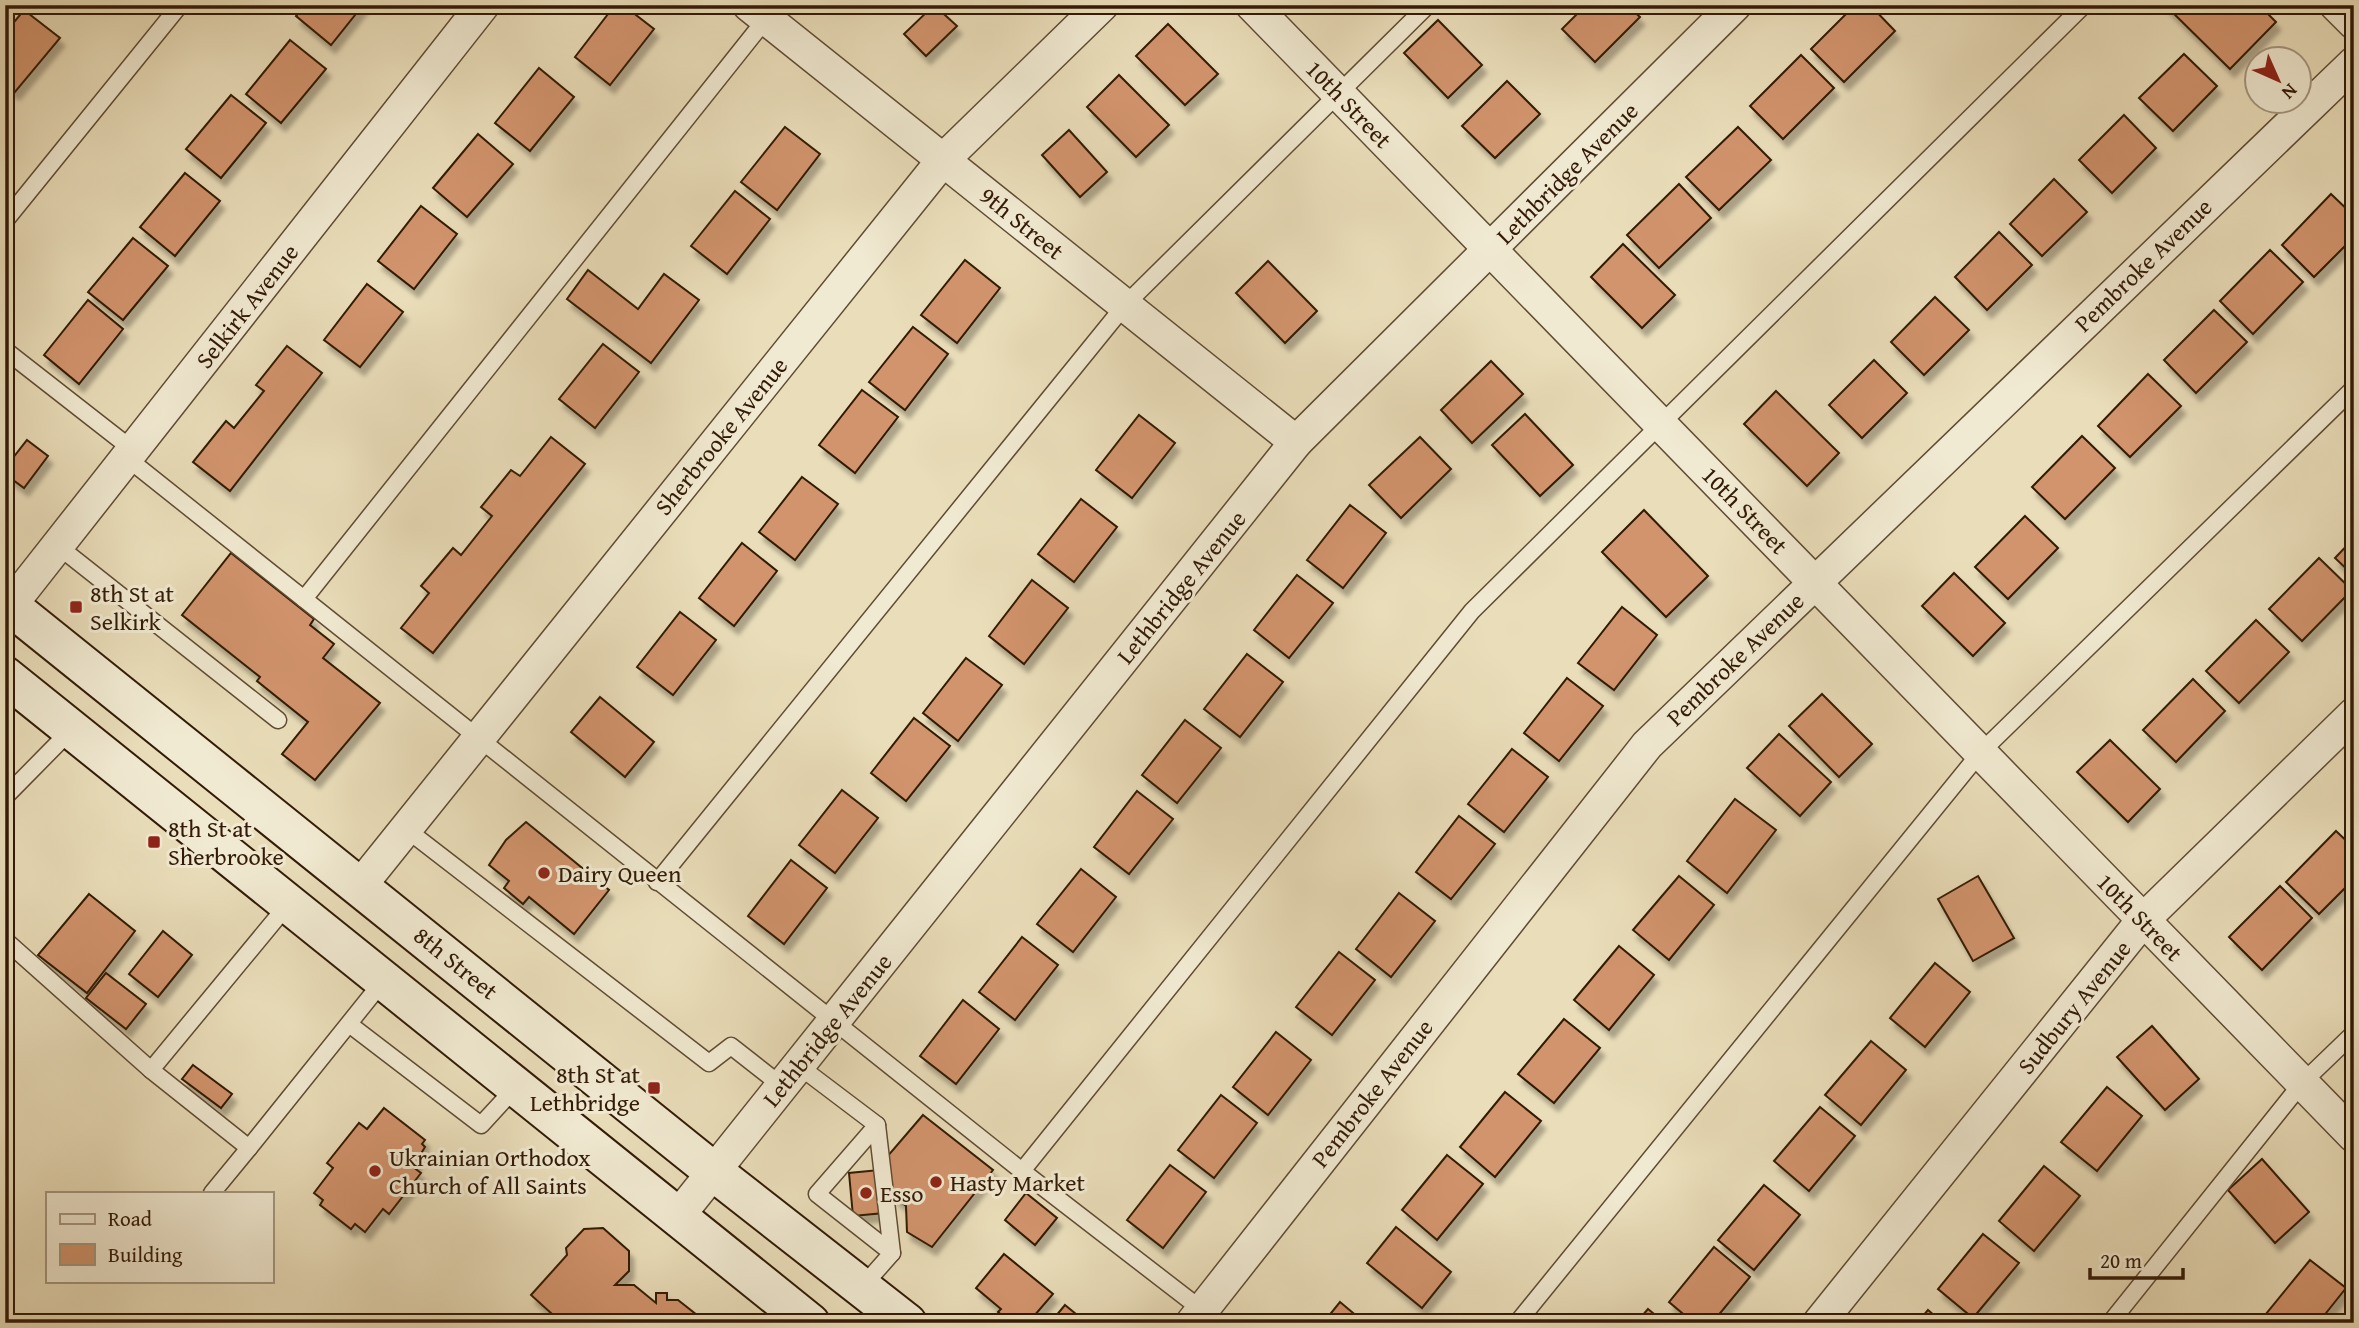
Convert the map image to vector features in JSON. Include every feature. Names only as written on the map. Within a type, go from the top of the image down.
[{"type":"main road","name":"8th Street","points":[[8,604],[714,1172],[907,1323]]},
{"type":"main road","points":[[5,676],[679,1215],[810,1323]]},
{"type":"street","name":"Selkirk Avenue","points":[[8,604],[58,546],[483,5]]},
{"type":"street","name":"Sherbrooke Avenue","points":[[360,886],[943,160],[1102,5]]},
{"type":"street","name":"10th Street","points":[[1252,5],[2354,1136]]},
{"type":"street","name":"Lethbridge Avenue","points":[[679,1215],[1296,442],[1735,5]]},
{"type":"street","points":[[2336,5],[2354,23]]},
{"type":"street","name":"9th Street","points":[[764,9],[943,160],[1296,442]]},
{"type":"street","name":"Pembroke Avenue","points":[[1204,1318],[1647,745],[2354,63]]},
{"type":"street","name":"Sudbury Avenue","points":[[1819,1323],[2143,920],[2354,714]]},
{"type":"lane","points":[[5,221],[180,5]]},
{"type":"lane","points":[[657,882],[1125,305],[1428,5]]},
{"type":"lane","points":[[1022,1171],[1472,611],[2084,5]]},
{"type":"lane","points":[[304,599],[764,9]]},
{"type":"lane","points":[[5,350],[477,740],[835,1021],[1204,1318]]},
{"type":"lane","points":[[1517,1323],[1980,753],[2354,388]]},
{"type":"lane","points":[[58,546],[278,720]]},
{"type":"lane","points":[[5,797],[72,729]]},
{"type":"lane","points":[[406,829],[709,1063],[731,1046],[791,1076],[877,1125]]},
{"type":"lane","points":[[151,1070],[289,903]]},
{"type":"lane","points":[[5,940],[151,1070],[249,1148]]},
{"type":"lane","points":[[213,1192],[384,979]]},
{"type":"lane","points":[[349,1024],[481,1125],[517,1086]]},
{"type":"lane","points":[[2110,1323],[2302,1083],[2354,1033]]},
{"type":"lane","points":[[862,1287],[892,1253],[877,1125]]},
{"type":"lane","points":[[877,1125],[817,1194],[892,1253]]},
{"type":"building","points":[[305,5],[363,5],[331,45],[296,16]]},
{"type":"building","points":[[615,5],[623,5],[654,29],[610,85],[575,57]]},
{"type":"building","points":[[934,5],[957,26],[926,56],[904,34]]},
{"type":"building","points":[[1586,5],[1627,5],[1640,17],[1595,62],[1562,29]]},
{"type":"building","points":[[1855,5],[1870,5],[1895,31],[1844,82],[1811,49]]},
{"type":"building","points":[[2165,5],[2259,5],[2276,22],[2253,46],[2244,46],[2244,55],[2230,69]]},
{"type":"building","points":[[24,10],[60,38],[15,92],[5,85],[5,33]]},
{"type":"building","points":[[1438,20],[1482,65],[1448,98],[1404,53]]},
{"type":"building","points":[[1168,24],[1218,74],[1185,105],[1136,56]]},
{"type":"building","points":[[290,40],[326,69],[281,123],[246,94]]},
{"type":"building","points":[[2184,54],[2217,86],[2173,131],[2139,98]]},
{"type":"building","points":[[1801,55],[1834,88],[1783,139],[1750,106]]},
{"type":"building","points":[[539,68],[574,97],[530,151],[495,123]]},
{"type":"building","points":[[1119,75],[1169,125],[1136,157],[1087,107]]},
{"type":"building","points":[[1507,81],[1540,114],[1495,158],[1462,126]]},
{"type":"building","points":[[231,95],[266,123],[221,178],[186,149]]},
{"type":"building","points":[[2124,115],[2156,148],[2112,193],[2079,160]]},
{"type":"building","points":[[785,127],[820,154],[777,210],[741,182]]},
{"type":"building","points":[[1738,127],[1771,160],[1719,210],[1686,177]]},
{"type":"building","points":[[1069,130],[1107,172],[1080,197],[1042,155]]},
{"type":"building","points":[[478,134],[513,164],[467,217],[433,188]]},
{"type":"building","points":[[185,173],[220,201],[175,256],[140,227]]},
{"type":"building","points":[[2054,179],[2087,212],[2042,256],[2010,224]]},
{"type":"building","points":[[1679,184],[1711,218],[1659,268],[1627,235]]},
{"type":"building","points":[[735,191],[770,219],[727,274],[691,246]]},
{"type":"building","points":[[2331,194],[2354,216],[2354,237],[2314,277],[2282,245]]},
{"type":"building","points":[[421,206],[457,234],[414,289],[378,261]]},
{"type":"building","points":[[1999,232],[2032,265],[1987,310],[1955,277]]},
{"type":"building","points":[[133,238],[168,266],[123,320],[88,292]]},
{"type":"building","points":[[1623,244],[1675,295],[1642,328],[1591,277]]},
{"type":"building","points":[[2270,250],[2303,282],[2253,334],[2220,301]]},
{"type":"building","points":[[965,260],[1000,288],[957,343],[921,315]]},
{"type":"building","points":[[1268,261],[1317,311],[1285,343],[1236,293]]},
{"type":"building","points":[[588,270],[638,309],[664,274],[699,300],[651,363],[567,299]]},
{"type":"building","points":[[367,284],[403,312],[360,367],[324,340]]},
{"type":"building","points":[[1935,297],[1969,330],[1924,375],[1891,342]]},
{"type":"building","points":[[88,300],[123,329],[79,384],[44,355]]},
{"type":"building","points":[[2214,310],[2247,342],[2196,393],[2164,360]]},
{"type":"building","points":[[913,327],[948,354],[905,410],[869,382]]},
{"type":"building","points":[[603,344],[639,372],[595,428],[559,399]]},
{"type":"building","points":[[287,346],[322,373],[230,491],[193,462],[226,421],[234,428],[264,391],[256,385]]},
{"type":"building","points":[[1874,360],[1907,393],[1862,438],[1829,405]]},
{"type":"building","points":[[1491,361],[1523,394],[1472,443],[1441,410]]},
{"type":"building","points":[[2148,374],[2181,406],[2130,457],[2098,426]]},
{"type":"building","points":[[862,390],[898,417],[855,473],[819,445]]},
{"type":"building","points":[[1776,391],[1839,453],[1807,486],[1744,424]]},
{"type":"building","points":[[1525,414],[1573,465],[1540,496],[1492,445]]},
{"type":"building","points":[[1139,415],[1175,443],[1132,498],[1096,470]]},
{"type":"building","points":[[2082,436],[2115,468],[2065,519],[2032,487]]},
{"type":"building","points":[[551,437],[585,464],[433,653],[401,628],[429,593],[421,586],[453,548],[461,555],[492,516],[481,507],[511,470],[520,476]]},
{"type":"building","points":[[1420,437],[1451,469],[1401,518],[1369,485]]},
{"type":"building","points":[[27,440],[48,456],[24,488],[5,474],[5,468]]},
{"type":"building","points":[[802,477],[838,504],[795,560],[759,532]]},
{"type":"building","points":[[1081,499],[1117,527],[1074,582],[1038,554]]},
{"type":"building","points":[[1350,505],[1386,533],[1343,588],[1307,560]]},
{"type":"building","points":[[1644,510],[1708,576],[1666,617],[1602,552]]},
{"type":"building","points":[[2025,516],[2058,548],[2008,599],[1975,567]]},
{"type":"building","points":[[2354,538],[2354,576],[2335,558]]},
{"type":"building","points":[[742,543],[777,571],[734,626],[699,598]]},
{"type":"building","points":[[231,553],[314,619],[310,625],[334,644],[323,658],[380,703],[315,780],[282,754],[308,722],[257,681],[260,677],[182,615]]},
{"type":"building","points":[[2319,558],[2352,590],[2302,641],[2269,609]]},
{"type":"building","points":[[1954,573],[2005,623],[1973,656],[1922,606]]},
{"type":"building","points":[[1297,575],[1333,603],[1289,658],[1254,630]]},
{"type":"building","points":[[1032,580],[1068,608],[1024,664],[989,636]]},
{"type":"building","points":[[1622,607],[1657,635],[1614,690],[1578,663]]},
{"type":"building","points":[[680,612],[716,640],[673,695],[637,667]]},
{"type":"building","points":[[2256,620],[2289,652],[2239,703],[2206,671]]},
{"type":"building","points":[[1247,654],[1283,682],[1240,737],[1204,709]]},
{"type":"building","points":[[966,658],[1002,685],[958,741],[923,713]]},
{"type":"building","points":[[1567,678],[1603,706],[1559,761],[1524,733]]},
{"type":"building","points":[[2193,679],[2225,711],[2176,762],[2143,730]]},
{"type":"building","points":[[1822,694],[1872,744],[1839,777],[1789,726]]},
{"type":"building","points":[[600,697],[654,742],[625,777],[571,732]]},
{"type":"building","points":[[914,718],[950,746],[906,801],[871,773]]},
{"type":"building","points":[[1185,720],[1221,748],[1177,803],[1142,775]]},
{"type":"building","points":[[1779,734],[1831,782],[1800,816],[1747,768]]},
{"type":"building","points":[[2110,740],[2160,789],[2128,822],[2077,772]]},
{"type":"building","points":[[1512,749],[1548,777],[1504,832],[1468,804]]},
{"type":"building","points":[[842,790],[878,818],[835,873],[799,845]]},
{"type":"building","points":[[1137,791],[1173,819],[1129,874],[1094,847]]},
{"type":"building","points":[[1735,799],[1776,830],[1727,893],[1687,861]]},
{"type":"building","points":[[1459,816],[1495,844],[1451,899],[1416,872]]},
{"type":"building","name":"Dairy Queen","points":[[526,822],[609,890],[574,934],[529,897],[523,904],[504,888],[509,881],[489,865],[506,840]]},
{"type":"building","points":[[2336,831],[2354,848],[2354,879],[2319,914],[2286,882]]},
{"type":"building","points":[[791,860],[827,888],[784,944],[748,916]]},
{"type":"building","points":[[1081,869],[1116,897],[1073,952],[1037,924]]},
{"type":"building","points":[[1679,876],[1714,905],[1669,960],[1633,930]]},
{"type":"building","points":[[1978,876],[2014,938],[1973,961],[1938,899]]},
{"type":"building","points":[[2280,886],[2312,918],[2262,970],[2229,937]]},
{"type":"building","points":[[1399,893],[1435,921],[1391,977],[1356,949]]},
{"type":"building","points":[[89,894],[135,931],[87,993],[38,955]]},
{"type":"building","points":[[163,931],[192,955],[158,997],[129,974]]},
{"type":"building","points":[[1022,937],[1058,965],[1015,1020],[979,992]]},
{"type":"building","points":[[1619,946],[1654,975],[1609,1030],[1574,1000]]},
{"type":"building","points":[[1339,952],[1375,980],[1332,1035],[1296,1007]]},
{"type":"building","points":[[1935,963],[1970,992],[1925,1047],[1890,1018]]},
{"type":"building","points":[[106,973],[146,1004],[126,1029],[86,998]]},
{"type":"building","points":[[963,1000],[999,1029],[956,1084],[920,1056]]},
{"type":"building","points":[[1564,1019],[1600,1048],[1554,1103],[1518,1074]]},
{"type":"building","points":[[2152,1026],[2199,1079],[2165,1110],[2117,1057]]},
{"type":"building","points":[[1276,1032],[1311,1060],[1268,1115],[1233,1087]]},
{"type":"building","points":[[1871,1041],[1906,1070],[1861,1125],[1825,1095]]},
{"type":"building","points":[[193,1065],[232,1094],[221,1108],[182,1079]]},
{"type":"building","points":[[2107,1087],[2142,1116],[2097,1171],[2061,1142]]},
{"type":"building","points":[[1505,1092],[1541,1121],[1495,1177],[1460,1147]]},
{"type":"building","points":[[1221,1095],[1257,1123],[1214,1178],[1178,1150]]},
{"type":"building","points":[[1820,1107],[1855,1136],[1809,1191],[1774,1161]]},
{"type":"building","name":"Ukrainian Orthodox Church of All Saints","points":[[384,1108],[425,1140],[422,1144],[425,1147],[413,1167],[421,1173],[389,1214],[383,1209],[365,1232],[355,1224],[351,1229],[320,1205],[323,1200],[314,1193],[333,1168],[327,1163],[359,1123],[367,1129]]},
{"type":"building","name":"Hasty Market","points":[[923,1115],[993,1170],[932,1247],[907,1232],[906,1206],[891,1194],[886,1158]]},
{"type":"building","points":[[1447,1155],[1483,1184],[1437,1240],[1402,1210]]},
{"type":"building","points":[[2262,1159],[2309,1212],[2275,1243],[2228,1190]]},
{"type":"building","points":[[1170,1165],[1206,1192],[1163,1248],[1127,1220]]},
{"type":"building","points":[[2044,1166],[2080,1196],[2034,1251],[1999,1221]]},
{"type":"building","name":"Esso","points":[[879,1170],[884,1213],[853,1216],[849,1173]]},
{"type":"building","points":[[1764,1185],[1800,1215],[1754,1270],[1718,1240]]},
{"type":"building","points":[[1026,1193],[1057,1218],[1035,1245],[1005,1220]]},
{"type":"building","points":[[1396,1227],[1451,1272],[1422,1308],[1367,1263]]},
{"type":"building","points":[[603,1228],[629,1251],[629,1271],[615,1285],[634,1285],[656,1303],[656,1293],[667,1293],[667,1300],[678,1300],[697,1315],[697,1323],[584,1323],[583,1319],[581,1321],[577,1318],[574,1323],[562,1323],[531,1295],[567,1255],[566,1248],[584,1229]]},
{"type":"building","points":[[1983,1234],[2019,1263],[1973,1318],[1938,1289]]},
{"type":"building","points":[[1714,1247],[1750,1277],[1712,1323],[1694,1323],[1669,1302]]},
{"type":"building","points":[[1004,1254],[1053,1294],[1028,1323],[1011,1323],[998,1312],[1001,1309],[976,1288]]},
{"type":"building","points":[[2310,1260],[2346,1288],[2318,1323],[2275,1323],[2265,1315]]},
{"type":"building","points":[[1340,1302],[1365,1323],[1323,1323]]},
{"type":"building","points":[[1065,1305],[1087,1323],[1050,1323]]},
{"type":"building","points":[[1648,1309],[1665,1323],[1636,1323]]},
{"type":"building","points":[[1928,1310],[1943,1323],[1917,1323]]},
{"type":"place","name":"8th St at Selkirk","points":[[76,607]]},
{"type":"place","name":"8th St at Sherbrooke","points":[[154,842]]},
{"type":"place","name":"Dairy Queen","points":[[544,873]]},
{"type":"place","name":"8th St at Lethbridge","points":[[654,1088]]},
{"type":"place","name":"Ukrainian Orthodox Church of All Saints","points":[[375,1171]]},
{"type":"place","name":"Hasty Market","points":[[936,1182]]},
{"type":"place","name":"Esso","points":[[866,1193]]}]
